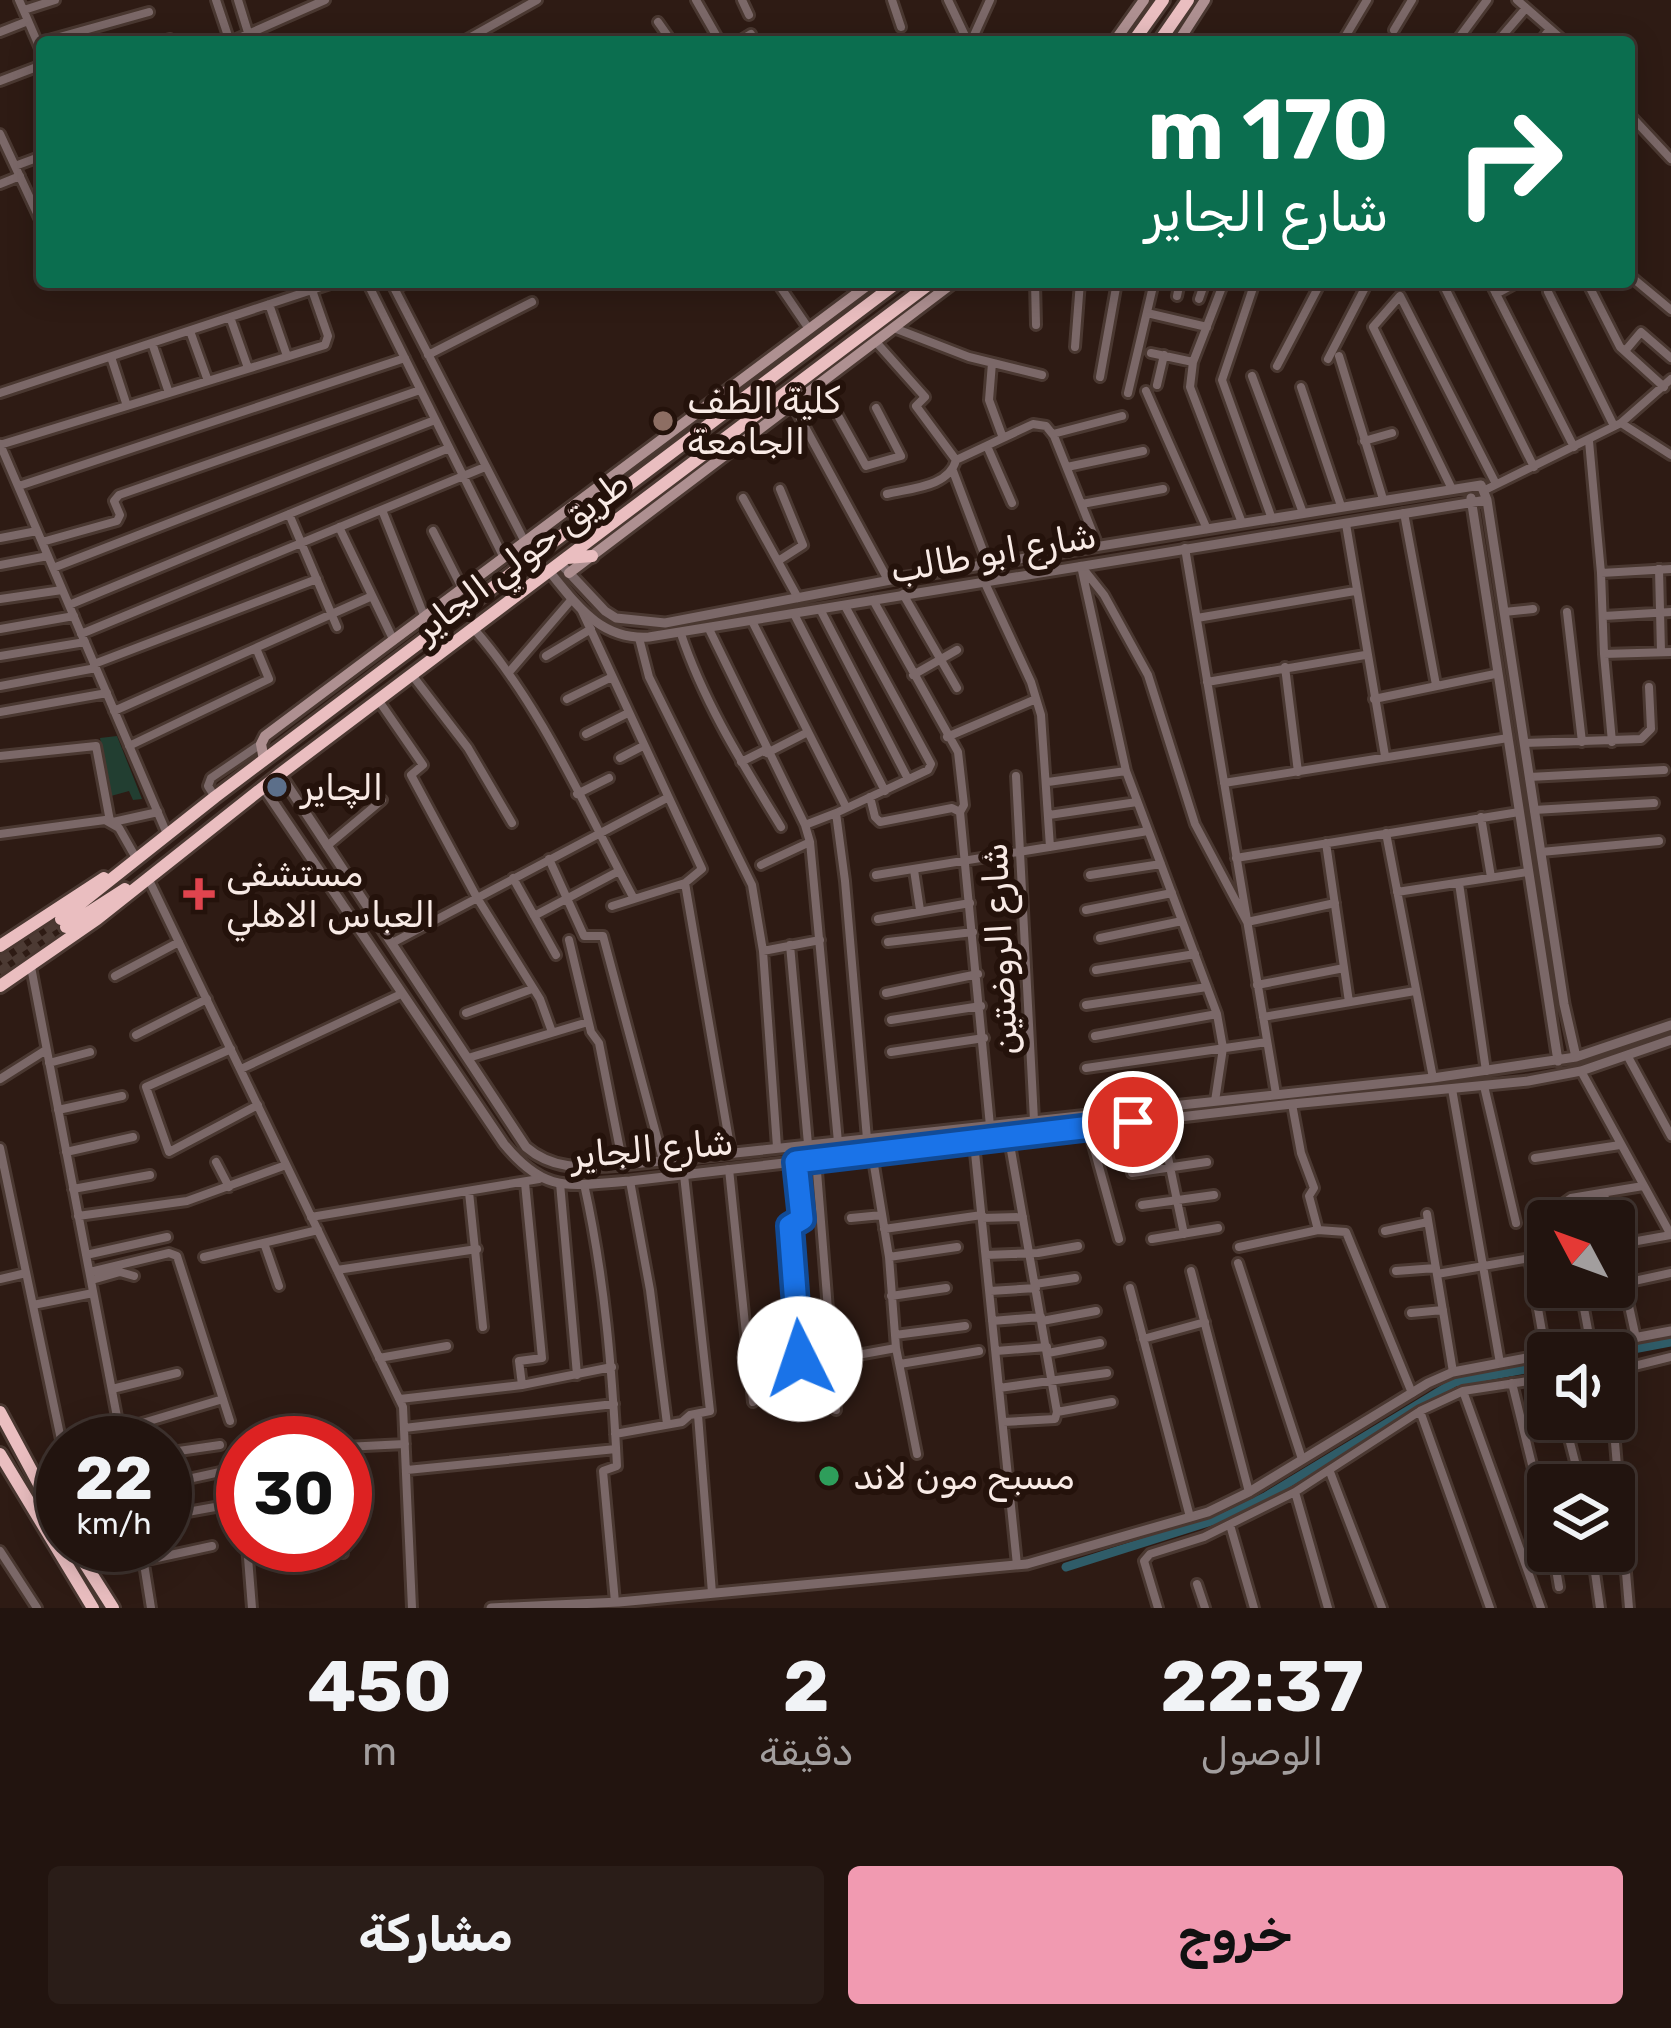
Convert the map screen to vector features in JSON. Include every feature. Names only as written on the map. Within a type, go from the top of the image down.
[{"type":"highway","points":[[1137,36],[1162,0]]},
{"type":"highway","points":[[1163,36],[1189,0]]},
{"type":"highway","name":"طريق حولي الجاير","points":[[136,859],[890,288]]},
{"type":"highway","name":"طريق حولي الجاير","points":[[147,877],[412,675],[790,399],[925,288]]},
{"type":"highway","points":[[843,304],[852,317]]},
{"type":"highway","points":[[617,474],[626,487]]},
{"type":"highway","points":[[561,566],[592,556]]},
{"type":"highway","points":[[468,585],[483,595]]},
{"type":"highway","points":[[136,859],[63,923],[147,877]]},
{"type":"highway","points":[[1,944],[136,859]]},
{"type":"highway","points":[[0,986],[147,877]]},
{"type":"highway","points":[[0,1412],[36,1477]]},
{"type":"highway","points":[[0,1454],[93,1608]]},
{"type":"highway","points":[[90,1572],[113,1608]]},
{"type":"main road","points":[[1118,36],[1144,0]]},
{"type":"main road","points":[[1182,36],[1205,0]]},
{"type":"main road","points":[[264,760],[261,744],[265,736],[864,288]]},
{"type":"main road","points":[[592,556],[790,399],[821,385],[946,288]]},
{"type":"street","points":[[36,39],[21,5],[55,0]]},
{"type":"street","points":[[216,0],[228,36]]},
{"type":"street","points":[[238,0],[249,36]]},
{"type":"street","points":[[256,36],[326,0]]},
{"type":"street","points":[[473,36],[537,0]]},
{"type":"street","points":[[695,0],[716,36]]},
{"type":"street","points":[[742,0],[749,15]]},
{"type":"street","points":[[892,0],[901,27]]},
{"type":"street","points":[[948,0],[967,36]]},
{"type":"street","points":[[973,36],[991,0]]},
{"type":"street","points":[[1345,36],[1366,0]]},
{"type":"street","points":[[1394,30],[1412,0]]},
{"type":"street","points":[[1460,36],[1487,0]]},
{"type":"street","points":[[1517,0],[1558,36]]},
{"type":"street","points":[[1502,36],[1526,8]]},
{"type":"street","points":[[76,36],[149,12]]},
{"type":"street","points":[[0,32],[28,21]]},
{"type":"street","points":[[658,22],[668,36]]},
{"type":"street","points":[[1545,36],[1550,29]]},
{"type":"street","points":[[0,81],[36,67]]},
{"type":"street","points":[[1635,122],[1671,159]]},
{"type":"street","points":[[0,134],[36,211]]},
{"type":"street","points":[[0,184],[36,160]]},
{"type":"street","points":[[1635,280],[1671,310]]},
{"type":"street","points":[[0,394],[318,288]]},
{"type":"street","points":[[370,288],[504,558]]},
{"type":"street","points":[[394,288],[526,542]]},
{"type":"street","points":[[781,288],[809,329]]},
{"type":"street","points":[[1036,288],[1036,325]]},
{"type":"street","points":[[1075,347],[1080,288]]},
{"type":"street","points":[[1100,377],[1116,288]]},
{"type":"street","points":[[1128,393],[1153,288]]},
{"type":"street","points":[[1177,296],[1179,288]]},
{"type":"street","points":[[1199,299],[1203,288]]},
{"type":"street","points":[[1222,288],[1193,362],[1190,387],[1242,523]]},
{"type":"street","points":[[1253,288],[1222,380],[1272,518]]},
{"type":"street","points":[[1277,366],[1318,288]]},
{"type":"street","points":[[1328,358],[1365,288]]},
{"type":"street","points":[[1445,288],[1534,467]]},
{"type":"street","points":[[1493,288],[1574,447]]},
{"type":"street","points":[[1496,293],[1506,288]]},
{"type":"street","points":[[1489,491],[1589,441],[1667,383],[1625,351],[1589,288]]},
{"type":"street","points":[[167,834],[38,531],[5,469],[0,444],[325,345],[328,336],[312,290]]},
{"type":"street","points":[[1548,292],[1617,424],[1671,455]]},
{"type":"street","points":[[1452,489],[1373,327],[1400,296],[1489,491],[1540,852],[1576,1057]]},
{"type":"street","points":[[428,355],[532,302]]},
{"type":"street","points":[[269,304],[287,356]]},
{"type":"street","points":[[1147,313],[1207,327]]},
{"type":"street","points":[[230,317],[248,368]]},
{"type":"street","points":[[894,328],[992,363],[1042,375]]},
{"type":"street","points":[[190,331],[208,381]]},
{"type":"street","points":[[1625,351],[1641,332],[1671,358]]},
{"type":"street","points":[[876,342],[925,397],[916,406],[956,460]]},
{"type":"street","points":[[152,343],[169,393]]},
{"type":"street","points":[[1151,352],[1193,362]]},
{"type":"street","points":[[1157,385],[1164,355]]},
{"type":"street","points":[[112,356],[128,406]]},
{"type":"street","points":[[1339,356],[1383,499]]},
{"type":"street","points":[[18,486],[404,358]]},
{"type":"street","points":[[992,363],[989,400],[1003,438]]},
{"type":"street","points":[[1252,376],[1303,513]]},
{"type":"street","points":[[821,385],[866,466],[901,456],[876,408]]},
{"type":"street","points":[[1301,387],[1341,506]]},
{"type":"street","points":[[42,542],[117,521],[120,515],[114,501],[119,495],[420,389]]},
{"type":"street","points":[[1147,391],[1207,529]]},
{"type":"street","points":[[790,399],[888,580]]},
{"type":"street","points":[[1053,434],[1122,416]]},
{"type":"street","points":[[53,568],[435,420]]},
{"type":"street","points":[[956,460],[1040,423],[1053,434],[1098,546]]},
{"type":"street","points":[[1364,440],[1392,433]]},
{"type":"street","points":[[1589,441],[1612,742]]},
{"type":"street","points":[[987,446],[1012,503]]},
{"type":"street","points":[[69,605],[449,448]]},
{"type":"street","points":[[1067,467],[1143,451]]},
{"type":"street","points":[[956,460],[953,471],[988,564]]},
{"type":"street","points":[[0,656],[83,638],[485,467]]},
{"type":"street","points":[[887,494],[939,482],[953,471]]},
{"type":"street","name":"شارع ابو طالب","points":[[561,566],[605,611],[646,624],[1383,499],[1481,485],[1489,491],[1472,502],[1346,524],[639,638]]},
{"type":"street","points":[[1469,486],[1558,1060]]},
{"type":"street","points":[[778,561],[803,545],[780,489]]},
{"type":"street","points":[[1082,504],[1162,489]]},
{"type":"street","points":[[743,498],[798,598]]},
{"type":"street","points":[[382,510],[425,617]]},
{"type":"street","points":[[1404,513],[1436,685]]},
{"type":"street","points":[[289,514],[337,626]]},
{"type":"street","points":[[1346,524],[1385,756]]},
{"type":"street","points":[[339,527],[394,641]]},
{"type":"street","points":[[0,538],[38,531]]},
{"type":"street","points":[[433,531],[468,585]]},
{"type":"street","points":[[1185,548],[1276,1094]]},
{"type":"street","points":[[0,565],[48,556]]},
{"type":"street","points":[[1030,557],[1034,572]]},
{"type":"street","points":[[1081,564],[1126,771],[1217,1014],[1223,1048],[1215,1101]]},
{"type":"street","points":[[1081,564],[1104,595],[1148,675],[1195,824],[1247,922]]},
{"type":"street","points":[[561,566],[570,596],[582,609],[609,632],[639,638],[649,677],[752,885],[763,951],[778,1147]]},
{"type":"street","points":[[1604,654],[1666,652],[1659,569]]},
{"type":"street","points":[[1601,573],[1671,569]]},
{"type":"street","points":[[0,686],[95,666],[317,579]]},
{"type":"street","points":[[1484,582],[1499,579]]},
{"type":"street","points":[[983,580],[1036,699],[1048,782],[1050,847]]},
{"type":"street","points":[[510,670],[579,584]]},
{"type":"street","points":[[0,599],[62,590]]},
{"type":"street","points":[[1197,618],[1355,591]]},
{"type":"street","points":[[903,595],[957,688]]},
{"type":"street","points":[[114,711],[370,597]]},
{"type":"street","points":[[873,600],[958,752],[990,1126]]},
{"type":"street","points":[[805,825],[885,791],[932,764],[845,606]]},
{"type":"street","points":[[582,609],[702,869],[685,883],[612,906]]},
{"type":"street","points":[[820,609],[908,779]]},
{"type":"street","points":[[1504,612],[1533,609]]},
{"type":"street","points":[[1567,612],[1582,742]]},
{"type":"street","points":[[1604,616],[1666,612]]},
{"type":"street","points":[[794,614],[885,791]]},
{"type":"street","points":[[0,629],[74,616]]},
{"type":"street","points":[[752,621],[847,808]]},
{"type":"street","points":[[474,629],[510,670],[633,897]]},
{"type":"street","points":[[546,656],[590,629]]},
{"type":"street","points":[[709,629],[810,842],[838,1142]]},
{"type":"street","points":[[681,634],[741,762],[781,827]]},
{"type":"street","points":[[129,746],[268,679],[256,648]]},
{"type":"street","points":[[913,675],[957,650]]},
{"type":"street","points":[[1207,682],[1365,655]]},
{"type":"street","points":[[1285,667],[1298,772]]},
{"type":"street","points":[[1374,699],[1495,674]]},
{"type":"street","points":[[412,675],[468,748],[512,823]]},
{"type":"street","points":[[567,699],[612,677]]},
{"type":"street","points":[[1524,743],[1612,742],[1647,736],[1651,729],[1649,687]]},
{"type":"street","points":[[0,712],[106,693]]},
{"type":"street","points":[[947,736],[1036,699]]},
{"type":"street","points":[[379,700],[423,765],[411,775],[532,988],[552,1032]]},
{"type":"street","points":[[586,734],[628,712]]},
{"type":"street","points":[[741,762],[808,732]]},
{"type":"street","points":[[1224,782],[1508,738]]},
{"type":"street","points":[[214,797],[208,786],[211,778],[261,744]]},
{"type":"street","points":[[0,756],[96,746],[112,822],[136,859]]},
{"type":"street","points":[[620,758],[643,746]]},
{"type":"street","points":[[1529,777],[1664,770]]},
{"type":"street","points":[[1048,782],[1126,771]]},
{"type":"street","name":"شارع الجاير","points":[[280,774],[526,1147],[537,1156],[576,1168],[1433,1078],[1576,1057],[1671,1025]]},
{"type":"street","name":"شارع الروضتين","points":[[1016,776],[1034,1120]]},
{"type":"street","points":[[577,794],[608,778]]},
{"type":"street","name":"شارع الجاير","points":[[262,787],[504,1144],[539,1179],[560,1183],[630,1181],[1484,1085],[1581,1071],[1671,1040]]},
{"type":"street","points":[[871,797],[880,822],[952,808],[961,812]]},
{"type":"street","points":[[392,943],[667,798]]},
{"type":"street","points":[[327,846],[382,800]]},
{"type":"street","points":[[1049,815],[1138,802]]},
{"type":"street","points":[[1534,810],[1654,803]]},
{"type":"street","points":[[0,834],[158,812]]},
{"type":"street","points":[[1236,858],[1519,812]]},
{"type":"street","points":[[836,813],[866,1139]]},
{"type":"street","points":[[1481,817],[1491,878]]},
{"type":"street","points":[[876,875],[1148,831]]},
{"type":"street","points":[[1386,833],[1433,1078]]},
{"type":"street","points":[[1540,852],[1659,841]]},
{"type":"street","points":[[761,865],[810,842]]},
{"type":"street","points":[[1326,843],[1349,1002]]},
{"type":"street","points":[[549,859],[584,937],[603,936],[663,1160]]},
{"type":"street","points":[[1090,875],[1161,864]]},
{"type":"street","points":[[914,870],[920,910]]},
{"type":"street","points":[[534,916],[619,871]]},
{"type":"street","points":[[1397,892],[1528,872]]},
{"type":"street","points":[[147,877],[399,1399],[412,1608]]},
{"type":"street","points":[[513,878],[556,956]]},
{"type":"street","points":[[685,883],[731,1152]]},
{"type":"street","points":[[1459,883],[1486,1070]]},
{"type":"street","points":[[1085,910],[1172,893]]},
{"type":"street","points":[[878,919],[970,902]]},
{"type":"street","points":[[1247,922],[1335,903]]},
{"type":"street","points":[[1100,938],[1182,921]]},
{"type":"street","points":[[887,942],[973,932]]},
{"type":"street","points":[[569,940],[588,1022],[599,1043],[623,1165]]},
{"type":"street","points":[[763,951],[820,940]]},
{"type":"street","points":[[115,976],[179,942]]},
{"type":"street","points":[[790,945],[808,1144]]},
{"type":"street","points":[[1096,970],[1195,954]]},
{"type":"street","points":[[30,965],[117,1416]]},
{"type":"street","points":[[1257,985],[1344,968]]},
{"type":"street","points":[[886,992],[978,974]]},
{"type":"street","points":[[241,1069],[418,982]]},
{"type":"street","points":[[1086,1005],[1207,987]]},
{"type":"street","points":[[466,1013],[532,988]]},
{"type":"street","points":[[1263,1017],[1416,991]]},
{"type":"street","points":[[136,1035],[207,999]]},
{"type":"street","points":[[1549,1007],[1564,1004]]},
{"type":"street","points":[[891,1020],[981,1006]]},
{"type":"street","points":[[1095,1036],[1217,1014]]},
{"type":"street","points":[[468,1058],[588,1022]]},
{"type":"street","points":[[891,1052],[983,1038]]},
{"type":"street","points":[[1086,1068],[1267,1042]]},
{"type":"street","points":[[231,1049],[146,1087],[169,1151],[258,1105]]},
{"type":"street","points":[[0,1078],[46,1050]]},
{"type":"street","points":[[49,1063],[90,1052]]},
{"type":"street","points":[[1627,1055],[1671,1136]]},
{"type":"street","points":[[1581,1071],[1671,1235],[1635,1240]]},
{"type":"street","points":[[1484,1085],[1516,1223]]},
{"type":"street","points":[[1452,1089],[1500,1363]]},
{"type":"street","points":[[58,1110],[122,1096]]},
{"type":"street","points":[[1292,1104],[1301,1153],[1313,1179],[1309,1196],[1318,1230]]},
{"type":"street","points":[[1104,1111],[1107,1125]]},
{"type":"street","points":[[1160,1119],[1184,1234]]},
{"type":"street","points":[[1088,1127],[1119,1239]]},
{"type":"street","points":[[66,1152],[133,1137]]},
{"type":"street","points":[[1003,1422],[1055,1419],[1057,1412],[1009,1139]]},
{"type":"street","points":[[974,1143],[1017,1565]]},
{"type":"street","points":[[1535,1158],[1620,1145]]},
{"type":"street","points":[[0,1148],[56,1416]]},
{"type":"street","points":[[872,1153],[889,1256],[896,1348],[917,1454]]},
{"type":"street","points":[[816,1159],[836,1410]]},
{"type":"street","points":[[216,1162],[229,1187]]},
{"type":"street","points":[[796,1162],[802,1219],[790,1226],[804,1404]]},
{"type":"street","points":[[1132,1173],[1207,1162]]},
{"type":"street","points":[[78,1216],[187,1201],[286,1165]]},
{"type":"street","points":[[729,1169],[753,1402]]},
{"type":"street","points":[[73,1189],[150,1175]]},
{"type":"street","points":[[615,1434],[710,1412],[684,1175]]},
{"type":"street","points":[[311,1217],[539,1179]]},
{"type":"street","points":[[630,1181],[667,1424]]},
{"type":"street","points":[[522,1385],[519,1360],[542,1358],[525,1183]]},
{"type":"street","points":[[560,1183],[578,1375]]},
{"type":"street","points":[[584,1184],[602,1266],[612,1367],[617,1466],[603,1471],[615,1602]]},
{"type":"street","points":[[1575,1200],[1643,1186]]},
{"type":"street","points":[[469,1192],[483,1327]]},
{"type":"street","points":[[1604,1192],[1605,1200]]},
{"type":"street","points":[[1142,1205],[1214,1195]]},
{"type":"street","points":[[851,1218],[882,1216]]},
{"type":"street","points":[[884,1229],[1023,1217]]},
{"type":"street","points":[[1385,1231],[1428,1218],[1453,1372]]},
{"type":"street","points":[[1152,1239],[1219,1228]]},
{"type":"street","points":[[204,1257],[318,1230]]},
{"type":"street","points":[[1239,1247],[1318,1230],[1346,1232],[1412,1393]]},
{"type":"street","points":[[86,1255],[167,1237]]},
{"type":"street","points":[[264,1243],[279,1286]]},
{"type":"street","points":[[986,1256],[1078,1246]]},
{"type":"street","points":[[889,1256],[956,1247]]},
{"type":"street","points":[[337,1270],[477,1250]]},
{"type":"street","points":[[91,1276],[169,1252],[177,1256],[229,1416]]},
{"type":"street","points":[[1396,1271],[1436,1271],[1527,1258]]},
{"type":"street","points":[[1238,1263],[1302,1460]]},
{"type":"street","points":[[1191,1270],[1249,1492]]},
{"type":"street","points":[[91,1276],[120,1272],[134,1276]]},
{"type":"street","points":[[0,1279],[26,1273]]},
{"type":"street","points":[[1635,1281],[1671,1273]]},
{"type":"street","points":[[990,1291],[1075,1278]]},
{"type":"street","points":[[891,1296],[946,1288]]},
{"type":"street","points":[[1130,1288],[1190,1517]]},
{"type":"street","points":[[33,1305],[93,1293]]},
{"type":"street","points":[[1629,1308],[1636,1338],[1671,1331]]},
{"type":"street","points":[[1411,1313],[1443,1310]]},
{"type":"street","points":[[992,1321],[1096,1311]]},
{"type":"street","points":[[1143,1339],[1204,1322]]},
{"type":"street","points":[[895,1335],[965,1326]]},
{"type":"street","points":[[996,1351],[1100,1343]]},
{"type":"street","points":[[380,1358],[447,1346]]},
{"type":"street","points":[[863,1354],[896,1348]]},
{"type":"street","points":[[900,1364],[979,1352]]},
{"type":"street","points":[[491,1608],[615,1602],[1017,1565],[1190,1517],[1249,1492],[1453,1372],[1527,1358]]},
{"type":"street","points":[[1635,1366],[1671,1358]]},
{"type":"street","points":[[399,1399],[522,1385],[612,1367]]},
{"type":"street","points":[[999,1388],[1107,1372]]},
{"type":"street","points":[[112,1389],[177,1373]]},
{"type":"street","points":[[1158,1608],[1144,1561],[1150,1554],[1230,1525],[1295,1492],[1420,1411],[1463,1391],[1527,1382]]},
{"type":"street","points":[[1512,1384],[1532,1464]]},
{"type":"street","points":[[1463,1391],[1540,1608]]},
{"type":"street","points":[[166,1416],[223,1399]]},
{"type":"street","points":[[1057,1412],[1112,1402]]},
{"type":"street","points":[[404,1428],[614,1403]]},
{"type":"street","points":[[1420,1411],[1490,1608]]},
{"type":"street","points":[[698,1415],[712,1593]]},
{"type":"street","points":[[1615,1440],[1629,1608]]},
{"type":"street","points":[[372,1446],[405,1444]]},
{"type":"street","points":[[407,1471],[616,1449]]},
{"type":"street","points":[[1330,1472],[1382,1608]]},
{"type":"street","points":[[1295,1492],[1328,1608]]},
{"type":"street","points":[[1230,1525],[1254,1608]]},
{"type":"street","points":[[192,1550],[212,1546]]},
{"type":"street","points":[[1,1556],[37,1608]]},
{"type":"street","points":[[145,1572],[151,1608]]},
{"type":"street","points":[[250,1572],[252,1608]]},
{"type":"street","points":[[1556,1572],[1559,1587]]},
{"type":"street","points":[[1595,1572],[1600,1608]]},
{"type":"street","points":[[1197,1584],[1205,1608]]},
{"type":"green space","points":[[117,736],[142,799],[133,800],[129,791],[111,796],[100,738]]},
{"type":"waterway","points":[[1635,1349],[1671,1342]]},
{"type":"waterway","points":[[1066,1567],[1224,1517],[1455,1382],[1527,1369]]},
{"type":"tunnel","points":[[0,960],[61,919]]},
{"type":"tunnel","points":[[0,973],[66,927]]},
{"type":"place","name":"كلية الطف الجامعة","points":[[663,421]]},
{"type":"place","name":"الچاير","points":[[277,787]]},
{"type":"place","name":"مستشفى العباس الاهلي","points":[[199,894]]},
{"type":"place","name":"مسبح مون لاند","points":[[829,1476]]},
{"type":"route","points":[[800,1359],[790,1226],[802,1219],[796,1162],[1133,1122]]}]
